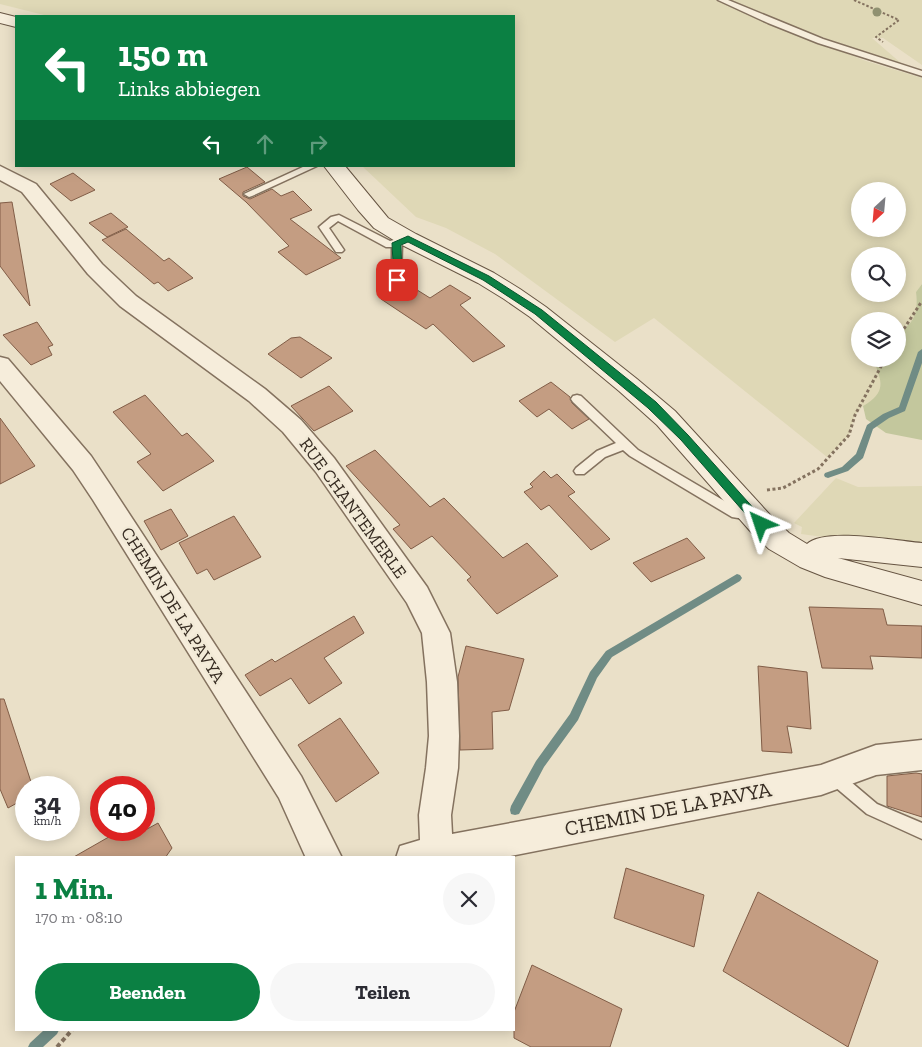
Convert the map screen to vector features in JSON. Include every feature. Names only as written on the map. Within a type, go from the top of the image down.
[{"type":"street","points":[[0,18],[15,22]]},
{"type":"street","points":[[335,167],[371,213],[402,241],[486,278],[538,312],[628,385],[666,418],[753,515],[779,541],[810,559],[853,576],[922,593]]},
{"type":"street","name":"RUE CHANTEMERLE","points":[[0,172],[29,188],[98,273],[128,301],[257,395],[292,426],[324,465],[417,595],[436,633],[442,682],[444,736],[436,815],[424,855]]},
{"type":"street","name":"CHEMIN DE LA PAVYA","points":[[0,365],[82,463],[107,500],[290,787],[310,826],[318,847],[325,856]]},
{"type":"street","points":[[810,559],[817,551],[824,547],[839,546],[922,555]]},
{"type":"street","name":"CHEMIN DE LA PAVYA","points":[[424,855],[833,776],[876,760],[922,754]]},
{"type":"lane","points":[[722,0],[758,17],[873,61],[922,74]]},
{"type":"lane","points":[[249,194],[311,167]]},
{"type":"lane","points":[[340,250],[324,227],[334,219],[339,218],[390,245],[402,241],[397,280]]},
{"type":"lane","points":[[577,399],[634,453],[736,514],[753,515]]},
{"type":"lane","points":[[580,471],[602,454],[625,444]]},
{"type":"lane","points":[[833,776],[872,810],[922,831]]},
{"type":"path","points":[[854,0],[899,20],[876,37],[883,42]]},
{"type":"path","points":[[906,326],[922,301]]},
{"type":"path","points":[[764,490],[783,488],[818,469],[849,435],[855,415],[881,367]]},
{"type":"path","points":[[57,1047],[71,1031]]},
{"type":"shaded area","points":[[0,0],[716,0],[866,61],[922,78],[922,284],[916,292],[916,317],[906,326],[906,312],[851,312],[851,367],[876,367],[880,376],[881,390],[875,399],[863,406],[855,415],[849,435],[827,457],[654,318],[615,342],[495,254],[446,228],[416,217],[363,167],[515,167],[515,15],[44,15],[0,4]]},
{"type":"shaded area","points":[[729,0],[922,0],[922,65],[883,38],[872,38],[902,64],[763,16]]},
{"type":"shaded area","points":[[836,478],[858,487],[922,486],[922,547],[906,548],[801,534],[802,527],[794,523]]},
{"type":"green space","points":[[922,284],[922,440],[886,433],[866,419],[863,406],[871,401],[879,391],[880,380],[876,367],[906,367],[906,326],[912,320],[916,311],[916,292]]},
{"type":"building","points":[[247,167],[265,182],[243,192],[243,196],[250,199],[272,189],[281,196],[293,191],[312,210],[290,219],[341,258],[306,275],[278,252],[289,246],[246,202],[219,179]]},
{"type":"building","points":[[73,173],[95,190],[71,201],[50,184]]},
{"type":"building","points":[[12,202],[30,306],[0,266],[0,203]]},
{"type":"building","points":[[111,213],[128,227],[107,237],[89,223]]},
{"type":"building","points":[[126,229],[164,261],[169,258],[193,278],[168,291],[158,282],[154,284],[102,240]]},
{"type":"building","points":[[406,283],[430,298],[450,285],[471,298],[460,305],[505,346],[473,362],[433,324],[426,329],[381,299]]},
{"type":"building","points":[[37,322],[53,345],[48,347],[52,355],[31,365],[3,335]]},
{"type":"building","points":[[300,337],[332,358],[301,378],[268,354],[291,338]]},
{"type":"building","points":[[551,382],[570,397],[572,403],[589,419],[572,429],[549,409],[537,417],[519,401]]},
{"type":"building","points":[[329,386],[353,411],[314,431],[291,406]]},
{"type":"building","points":[[145,395],[182,436],[187,433],[214,461],[163,491],[137,462],[151,454],[113,412]]},
{"type":"building","points":[[0,418],[35,466],[0,484]]},
{"type":"building","points":[[375,450],[430,507],[444,498],[503,558],[527,543],[558,576],[497,614],[467,580],[471,577],[432,536],[411,549],[393,529],[400,525],[346,466]]},
{"type":"building","points":[[544,471],[551,478],[557,474],[575,492],[568,496],[610,539],[591,550],[549,505],[541,510],[524,492],[533,487],[530,484]]},
{"type":"building","points":[[171,509],[188,536],[161,550],[144,521]]},
{"type":"building","points":[[234,516],[261,557],[214,580],[207,569],[197,574],[179,543]]},
{"type":"building","points":[[687,538],[705,558],[651,582],[633,563]]},
{"type":"building","points":[[809,607],[883,609],[887,625],[922,626],[922,658],[870,656],[873,669],[822,668]]},
{"type":"building","points":[[354,616],[364,633],[324,658],[342,683],[309,704],[291,678],[260,696],[245,675],[272,659],[275,662]]},
{"type":"building","points":[[466,646],[524,659],[509,710],[492,712],[493,749],[460,750],[458,677]]},
{"type":"building","points":[[758,666],[807,672],[811,729],[787,726],[792,753],[762,751]]},
{"type":"building","points":[[0,699],[4,699],[29,776],[15,776],[15,804],[8,808],[0,789]]},
{"type":"building","points":[[340,718],[379,773],[336,802],[298,745]]},
{"type":"building","points":[[922,774],[922,817],[887,806],[887,776]]},
{"type":"building","points":[[158,823],[172,848],[166,856],[76,856],[102,841],[155,841],[155,825]]},
{"type":"building","points":[[626,868],[704,895],[694,947],[614,918]]},
{"type":"building","points":[[758,892],[878,961],[848,1047],[723,971]]},
{"type":"building","points":[[532,965],[622,1009],[610,1047],[531,1047],[514,1038],[515,1009]]},
{"type":"waterway","points":[[828,475],[845,469],[860,456],[870,427],[886,416],[902,409],[922,352]]},
{"type":"waterway","points":[[515,810],[540,764],[574,717],[593,675],[609,654],[737,578]]},
{"type":"waterway","points":[[34,1047],[52,1031]]},
{"type":"route","points":[[397,280],[397,243],[408,239],[486,278],[512,294],[538,312],[652,405],[666,418],[761,524]]}]
